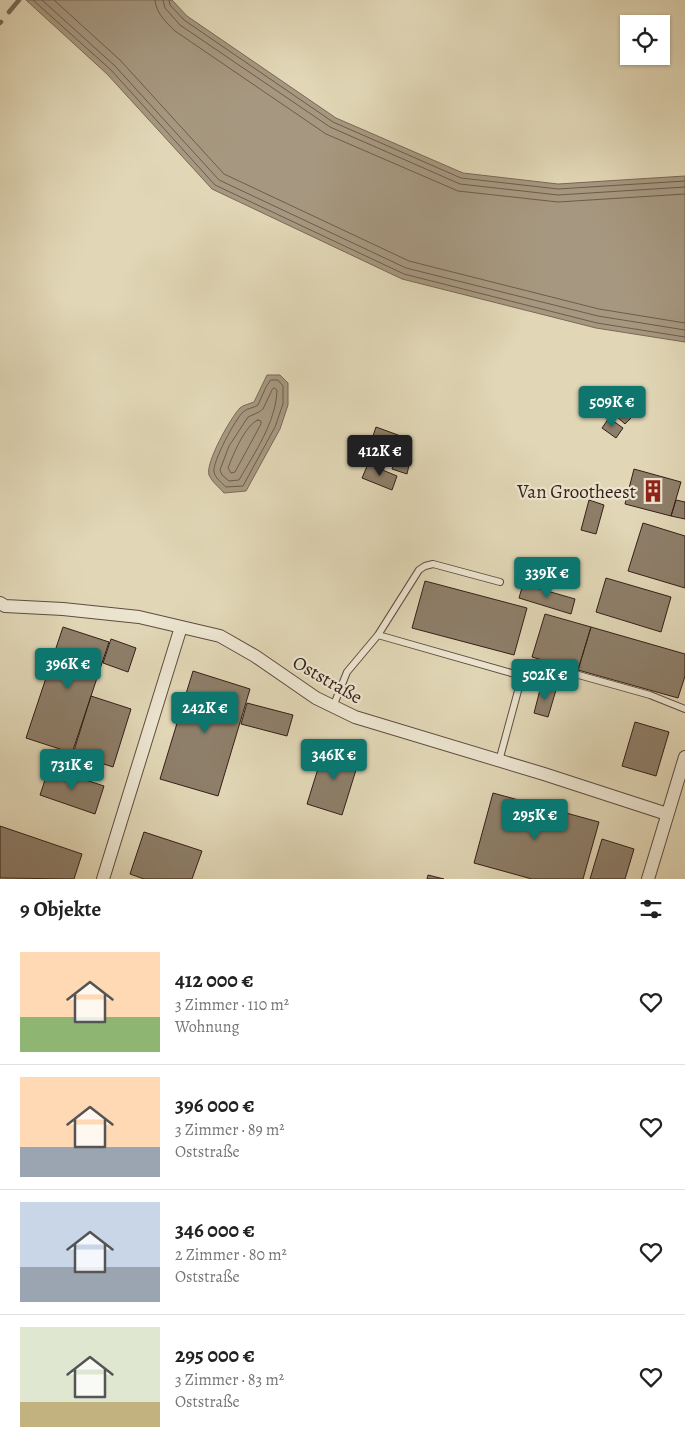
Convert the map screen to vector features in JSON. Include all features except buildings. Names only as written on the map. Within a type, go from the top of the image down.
[{"type":"street","name":"Oststraße","points":[[0,603],[5,606],[63,608],[138,617],[220,636],[255,656],[316,698],[355,718],[667,814]]},
{"type":"street","points":[[102,879],[181,627]]},
{"type":"street","points":[[648,879],[685,757]]},
{"type":"lane","points":[[333,706],[347,672],[378,635],[419,570],[432,564],[500,582]]},
{"type":"lane","points":[[378,635],[522,676],[543,667],[550,667],[650,695],[685,709]]},
{"type":"lane","points":[[499,761],[522,676]]},
{"type":"water","points":[[26,0],[172,0],[187,16],[336,118],[463,173],[558,184],[685,176],[685,342],[596,328],[402,279],[212,189],[107,74]]},
{"type":"water","points":[[267,375],[280,375],[288,383],[288,405],[280,429],[246,491],[224,493],[209,475],[211,461],[220,440],[236,413],[244,405],[254,402]]},
{"type":"waterway","points":[[9,12],[19,0]]},
{"type":"place","name":"Van Grootheest","points":[[653,491]]}]
